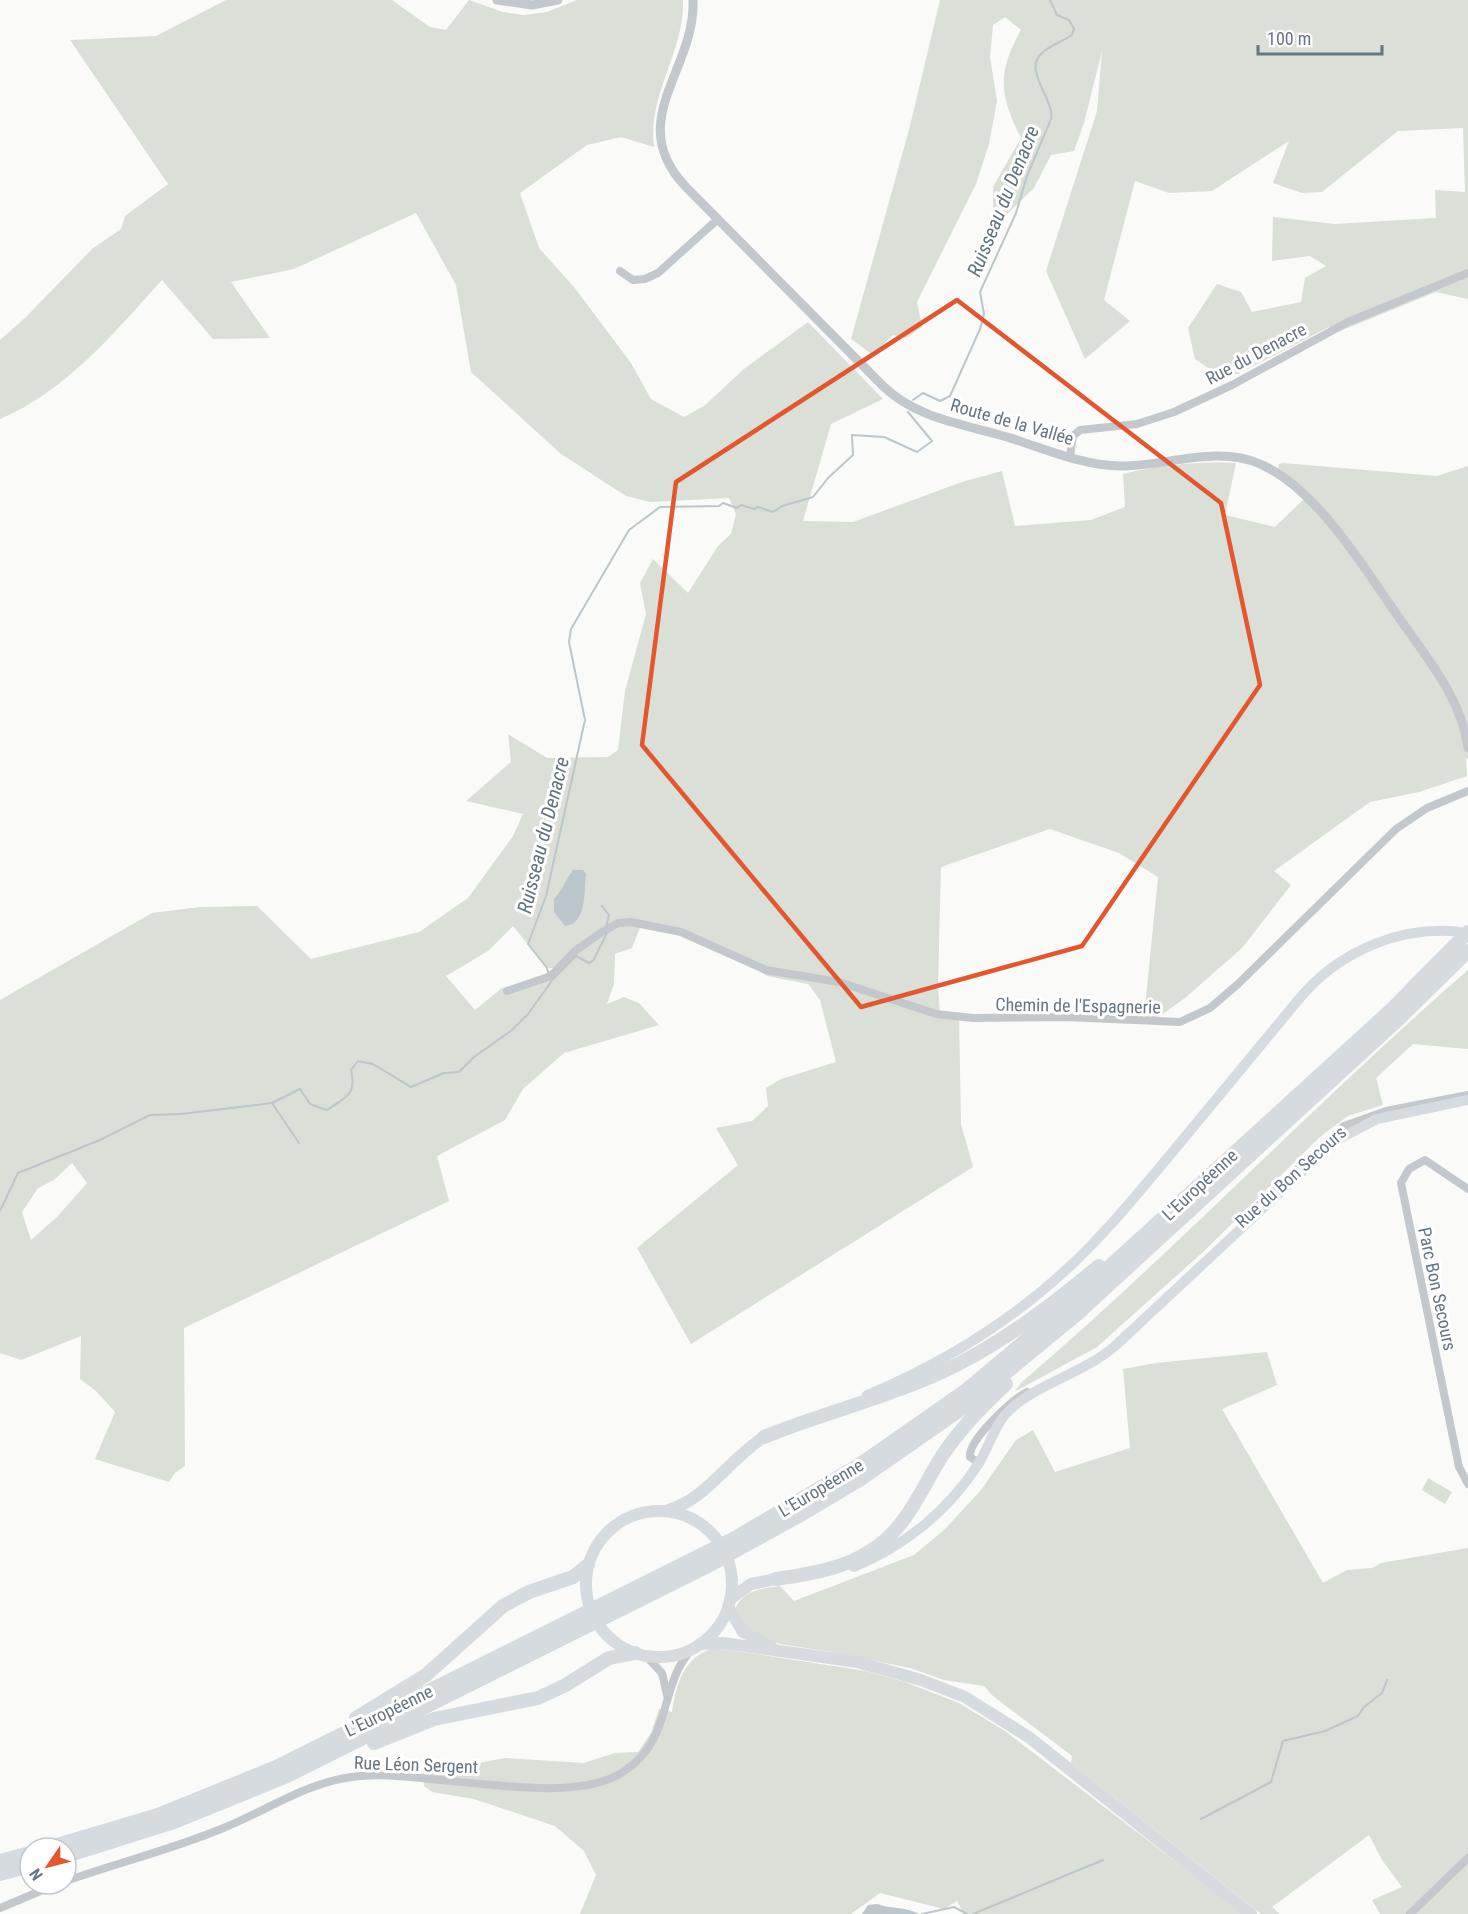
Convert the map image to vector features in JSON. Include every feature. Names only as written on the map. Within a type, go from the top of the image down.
[{"type":"highway","name":"L'Européenne","points":[[762,1530],[880,1452],[965,1391],[1064,1308],[1392,1009],[1468,933]]},
{"type":"highway","name":"L'Européenne","points":[[78,1852],[167,1825],[242,1796],[840,1492],[914,1443],[1037,1348],[1380,1037],[1468,951]]},
{"type":"highway","points":[[764,1437],[922,1380],[995,1343],[1061,1297],[1226,1161]]},
{"type":"highway","points":[[776,1579],[835,1567],[860,1557],[885,1540],[907,1517],[952,1442],[983,1406],[1030,1363],[1037,1348]]},
{"type":"highway","points":[[316,1748],[330,1733],[426,1675],[497,1610],[529,1592],[573,1578],[588,1565]]},
{"type":"highway","name":"L'Européenne","points":[[78,1839],[179,1808],[246,1781],[559,1634]]},
{"type":"highway","points":[[242,1796],[300,1775],[427,1721],[538,1698],[564,1686],[609,1658],[640,1654]]},
{"type":"highway","points":[[0,1861],[18,1856]]},
{"type":"highway","points":[[0,1874],[18,1869]]},
{"type":"main road","points":[[1251,1914],[1038,1744],[987,1709],[944,1688],[892,1671],[790,1652],[718,1642],[696,1646],[671,1656],[640,1654],[614,1642],[596,1620],[586,1593],[588,1565],[600,1540],[615,1525],[638,1513],[665,1510],[695,1498],[737,1456],[764,1437],[801,1418],[900,1380],[957,1350],[1015,1311],[1064,1271],[1109,1227],[1317,979],[1346,958],[1379,942],[1400,936],[1438,931],[1468,933]]},
{"type":"main road","name":"Rue du Bon Secours","points":[[979,1462],[1001,1421],[1018,1403],[1104,1356],[1224,1242],[1339,1139],[1377,1119],[1468,1100]]},
{"type":"main road","points":[[729,1603],[752,1584],[776,1579],[827,1575],[855,1566],[887,1551],[930,1520],[957,1492],[979,1462]]},
{"type":"main road","points":[[665,1510],[692,1518],[718,1540],[731,1571],[729,1603],[718,1626],[696,1646]]},
{"type":"main road","points":[[729,1603],[737,1625],[748,1636],[790,1652]]},
{"type":"street","points":[[497,0],[532,4],[558,0]]},
{"type":"street","name":"Route de la Vallée","points":[[693,0],[687,34],[662,111],[660,138],[670,168],[877,381],[901,402],[931,416],[1070,456],[1123,466],[1231,457],[1254,461],[1274,472],[1326,517],[1363,566],[1450,694],[1462,720],[1468,748]]},
{"type":"street","points":[[620,271],[633,280],[654,276],[718,219]]},
{"type":"street","name":"Rue du Denacre","points":[[1070,456],[1073,436],[1080,430],[1137,424],[1174,412],[1226,388],[1348,322],[1468,273]]},
{"type":"street","name":"Chemin de l'Espagnerie","points":[[507,991],[547,979],[575,951],[602,932],[614,925],[631,922],[674,930],[766,970],[839,982],[936,1014],[973,1018],[1065,1017],[1180,1022],[1210,1008],[1238,984],[1396,829],[1428,808],[1468,791]]},
{"type":"street","name":"Rue du Bon Secours","points":[[1224,1242],[1344,1125],[1381,1112],[1468,1095]]},
{"type":"street","name":"Parc Bon Secours","points":[[1468,1189],[1425,1160],[1409,1169],[1401,1183],[1459,1467],[1468,1484]]},
{"type":"street","name":"Rue du Bon Secours","points":[[979,1462],[970,1457],[971,1448],[1010,1402],[1097,1354],[1181,1282]]},
{"type":"street","name":"Rue Léon Sergent","points":[[78,1877],[198,1838],[306,1789],[349,1777],[417,1776],[563,1789],[598,1784],[625,1771],[644,1755],[661,1727],[679,1667],[696,1646]]},
{"type":"street","points":[[640,1654],[662,1673],[667,1702]]},
{"type":"street","points":[[1410,1914],[1468,1858]]},
{"type":"street","points":[[0,1908],[28,1896]]},
{"type":"highlighted area","points":[[957,300],[1221,503],[1260,685],[1082,946],[861,1007],[642,745],[676,482]]},
{"type":"shaded area","points":[[226,0],[392,0],[430,27],[446,30],[469,0],[503,12],[524,15],[547,12],[577,0],[683,0],[678,37],[656,109],[653,128],[654,147],[621,137],[587,145],[520,193],[539,248],[574,287],[631,363],[651,399],[684,417],[704,406],[744,369],[808,322],[883,399],[831,424],[803,521],[853,522],[962,482],[1002,471],[1015,526],[1091,520],[1125,507],[1123,474],[1179,464],[1236,463],[1225,515],[1275,527],[1309,494],[1278,470],[1279,464],[1282,463],[1437,476],[1468,466],[1467,776],[1419,792],[1370,802],[1274,871],[1291,885],[1242,948],[1185,998],[1156,1019],[1144,1017],[1158,877],[1119,853],[1050,829],[941,867],[938,986],[940,1015],[959,1018],[961,1124],[973,1167],[691,1344],[637,1248],[738,1165],[716,1128],[752,1121],[768,1106],[766,1088],[781,1079],[836,1062],[820,1000],[808,984],[767,976],[734,954],[700,941],[641,925],[632,948],[615,954],[614,984],[607,1004],[624,997],[639,1003],[659,1025],[564,1053],[523,1089],[505,1120],[437,1156],[449,1201],[184,1328],[185,1466],[175,1473],[169,1482],[95,1459],[115,1412],[96,1391],[80,1379],[81,1336],[21,1360],[0,1353],[0,1000],[152,913],[200,907],[257,906],[311,959],[419,932],[468,898],[513,836],[523,814],[466,801],[511,762],[508,734],[547,758],[608,757],[618,750],[625,691],[646,614],[640,583],[653,559],[688,593],[718,546],[731,534],[736,514],[729,498],[650,502],[626,496],[561,454],[471,372],[456,285],[416,213],[294,269],[231,282],[270,338],[213,339],[162,280],[88,359],[46,393],[0,419],[0,340],[26,317],[92,249],[121,229],[125,216],[168,184],[70,40],[156,36]],"holes":[[[513,926],[547,968],[554,968],[536,981],[502,988],[475,1010],[446,976],[488,951]],[[72,1163],[87,1183],[57,1217],[31,1240],[22,1212],[38,1188],[54,1180]]]},
{"type":"shaded area","points":[[940,0],[1468,0],[1468,299],[1436,292],[1340,331],[1330,332],[1329,327],[1238,374],[1214,372],[1195,359],[1188,328],[1217,284],[1241,292],[1252,312],[1301,302],[1305,278],[1326,266],[1310,256],[1272,261],[1273,217],[1335,224],[1436,218],[1435,190],[1465,192],[1463,128],[1398,131],[1322,192],[1302,193],[1273,183],[1289,141],[1212,191],[1169,193],[1135,181],[1104,300],[1130,321],[1085,359],[1046,271],[1097,111],[1102,51],[1084,123],[1074,151],[1051,155],[1034,188],[1006,215],[993,211],[993,187],[1021,138],[1008,109],[1004,84],[1008,59],[1021,30],[1005,17],[993,25],[990,57],[997,101],[989,144],[976,184],[917,302],[922,327],[906,338],[893,335],[873,355],[851,339],[910,126]]},
{"type":"shaded area","points":[[573,870],[583,870],[586,874],[583,906],[577,919],[565,926],[554,912],[554,899]]},
{"type":"shaded area","points":[[1468,970],[1468,1049],[1413,1044],[1376,1078],[1383,1105],[1348,1116],[1321,1136],[1203,1252],[1097,1347],[1014,1392],[1022,1382],[1135,1281],[1355,1072]]},
{"type":"shaded area","points":[[1267,1352],[1277,1385],[1222,1409],[1323,1583],[1347,1570],[1372,1568],[1381,1563],[1468,1548],[1468,1914],[1380,1914],[1372,1900],[1402,1887],[1382,1860],[1369,1835],[1272,1907],[1280,1914],[1261,1914],[1071,1763],[1072,1756],[993,1696],[984,1686],[944,1680],[910,1668],[780,1644],[759,1637],[744,1626],[734,1611],[742,1599],[752,1592],[780,1586],[794,1601],[914,1555],[945,1529],[981,1490],[1016,1440],[1033,1430],[1055,1472],[1130,1448],[1123,1369],[1156,1363]]},
{"type":"shaded area","points":[[1428,1478],[1452,1492],[1445,1504],[1422,1490]]},
{"type":"shaded area","points":[[716,1648],[866,1671],[905,1682],[959,1703],[1005,1731],[1244,1914],[964,1914],[957,1901],[944,1909],[880,1893],[851,1914],[580,1914],[596,1875],[584,1851],[555,1826],[474,1799],[432,1792],[424,1786],[422,1765],[468,1765],[505,1758],[584,1763],[615,1753],[638,1752],[651,1733],[659,1709],[672,1712],[676,1691],[690,1664],[705,1651]]},
{"type":"shaded area","points":[[877,1904],[910,1910],[919,1914],[862,1914],[868,1905]]},
{"type":"waterway","name":"Ruisseau du Denacre","points":[[913,400],[923,393],[940,401],[950,396],[980,329],[984,314],[980,292],[1016,213],[1027,176],[1051,119],[1051,111],[1037,76],[1037,59],[1043,52],[1072,35],[1074,29],[1069,20],[1057,15],[1050,0]]},
{"type":"waterway","name":"Ruisseau du Denacre","points":[[0,1211],[18,1173],[100,1140],[150,1115],[181,1114],[272,1103],[300,1089],[310,1104],[327,1110],[345,1098],[351,1090],[351,1070],[358,1061],[373,1064],[411,1087],[444,1073],[459,1072],[474,1057],[512,1030],[528,1014],[551,982],[547,968],[528,944],[546,896],[585,720],[569,642],[571,629],[629,530],[660,507],[719,506],[723,503],[737,508],[741,505],[773,512],[782,506],[813,497],[828,478],[853,455],[852,435],[884,437],[917,452],[932,441],[908,412]]},
{"type":"waterway","points":[[602,906],[609,915],[606,927]]},
{"type":"waterway","points":[[551,981],[576,956],[589,963],[593,961],[607,933]]},
{"type":"waterway","points":[[272,1103],[299,1143]]},
{"type":"waterway","points":[[1201,1819],[1271,1782],[1283,1741],[1325,1731],[1358,1716],[1364,1707],[1382,1693],[1387,1680]]},
{"type":"waterway","points":[[973,1914],[1103,1860]]},
{"type":"waterway","points":[[922,1914],[954,1907],[967,1914]]}]
